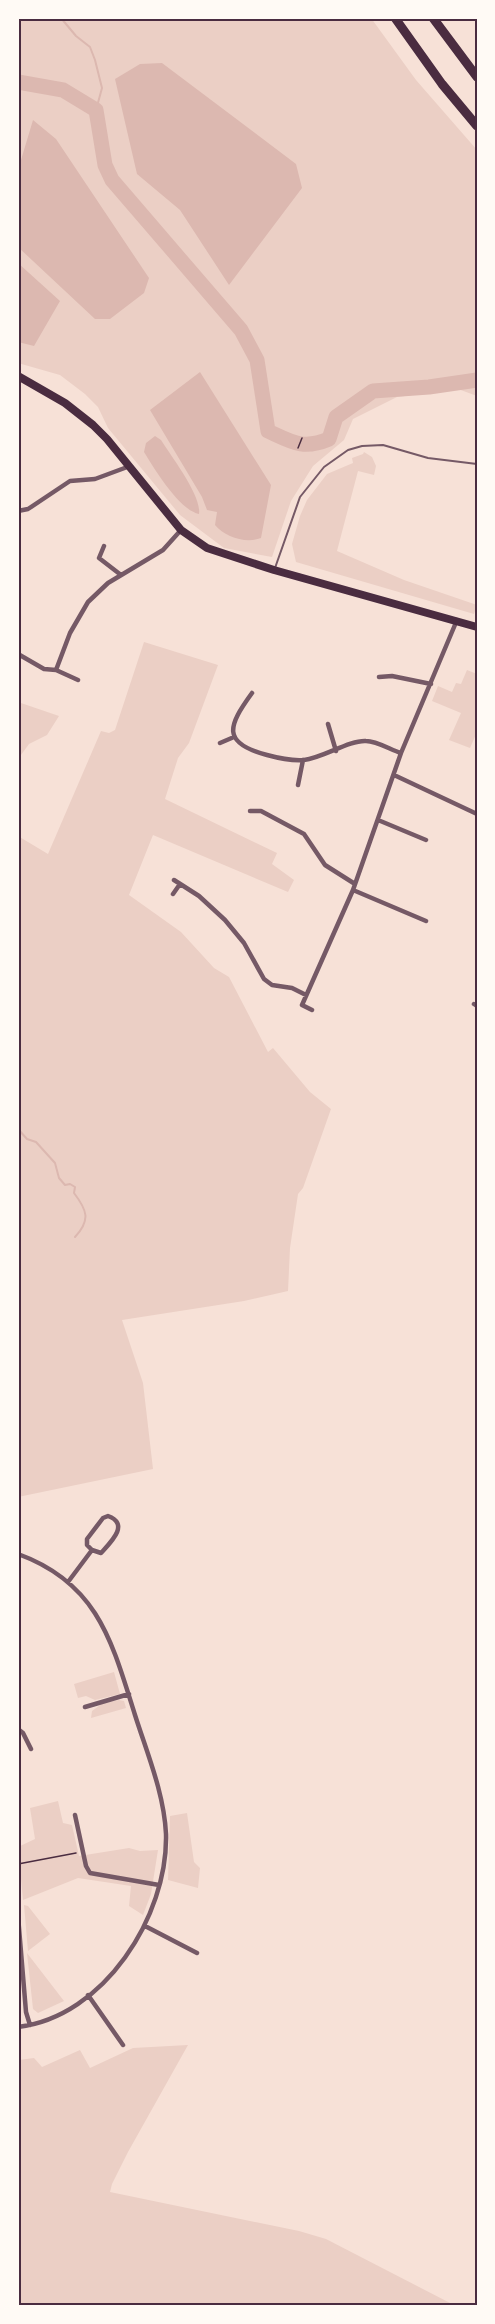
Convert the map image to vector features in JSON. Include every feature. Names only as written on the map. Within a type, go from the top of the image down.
[{"type":"highway","points":[[396,18],[442,84],[477,126]]},
{"type":"highway","points":[[433,18],[477,77]]},
{"type":"main road","points":[[18,376],[41,388],[93,425],[130,466],[181,530],[216,553],[477,627]]},
{"type":"street","points":[[18,511],[28,509],[70,481],[95,479],[130,466]]},
{"type":"street","points":[[56,670],[70,633],[82,610],[98,591],[163,550],[181,530]]},
{"type":"street","points":[[104,546],[99,558],[121,575]]},
{"type":"street","points":[[312,1010],[302,1005],[354,887],[401,753],[457,620]]},
{"type":"street","points":[[18,654],[44,669],[56,670],[78,680]]},
{"type":"street","points":[[379,677],[392,676],[431,684]]},
{"type":"street","points":[[252,693],[236,715],[233,730],[236,742],[243,748],[277,758],[303,760],[366,741],[401,753]]},
{"type":"street","points":[[328,724],[336,751]]},
{"type":"street","points":[[220,743],[234,737]]},
{"type":"street","points":[[298,785],[303,760]]},
{"type":"street","points":[[394,775],[477,814]]},
{"type":"street","points":[[250,811],[261,812],[304,834],[325,865],[354,887],[426,921]]},
{"type":"street","points":[[378,820],[426,840]]},
{"type":"street","points":[[174,880],[200,896],[225,920],[244,943],[266,982],[275,986],[292,988],[306,995]]},
{"type":"street","points":[[173,894],[180,884]]},
{"type":"street","points":[[108,1516],[115,1519],[119,1524],[119,1530],[101,1553],[92,1550],[87,1545],[87,1539],[103,1518],[108,1516]]},
{"type":"street","points":[[68,1582],[92,1550]]},
{"type":"street","points":[[18,1554],[45,1566],[79,1592],[102,1623],[110,1639],[151,1764],[164,1818],[165,1860],[145,1926],[135,1946],[122,1961],[88,1995],[51,2018],[18,2027]]},
{"type":"street","points":[[85,1707],[129,1694]]},
{"type":"street","points":[[18,1729],[23,1733],[31,1749]]},
{"type":"street","points":[[75,1815],[82,1852],[90,1873],[159,1886]]},
{"type":"street","points":[[18,1916],[26,2012],[30,2025]]},
{"type":"street","points":[[145,1926],[197,1953]]},
{"type":"street","points":[[88,1995],[123,2045]]},
{"type":"lane","points":[[274,570],[300,497],[324,467],[348,450],[362,446],[383,445],[428,458],[477,464]]},
{"type":"path","points":[[298,448],[302,438]]},
{"type":"path","points":[[18,1864],[82,1852]]},
{"type":"shaded area","points":[[18,18],[371,18],[416,80],[477,150],[477,396],[458,389],[397,397],[353,419],[344,440],[313,466],[291,501],[272,557],[224,548],[180,515],[108,428],[98,407],[85,394],[60,375],[18,363]]},
{"type":"shaded area","points":[[162,63],[296,164],[302,188],[229,285],[180,210],[137,174],[115,79],[140,64]]},
{"type":"shaded area","points":[[33,120],[56,139],[149,278],[144,293],[110,319],[95,319],[18,247],[18,170]]},
{"type":"shaded area","points":[[18,263],[60,301],[34,346],[18,342]]},
{"type":"shaded area","points":[[200,372],[271,485],[261,538],[242,540],[224,533],[215,525],[217,512],[207,510],[202,497],[150,410]]},
{"type":"shaded area","points":[[155,436],[161,440],[191,487],[199,506],[199,514],[191,511],[175,497],[144,452],[146,443]]},
{"type":"shaded area","points":[[364,452],[372,457],[376,466],[374,475],[358,471],[337,551],[404,580],[477,605],[474,614],[296,562],[292,544],[307,500],[327,474],[353,463],[352,458]]},
{"type":"shaded area","points":[[144,642],[218,665],[189,743],[178,758],[165,799],[277,853],[272,864],[294,880],[288,892],[153,835],[129,895],[181,932],[214,968],[229,977],[268,1052],[273,1048],[310,1092],[331,1109],[303,1188],[298,1194],[290,1248],[288,1291],[244,1301],[122,1320],[143,1383],[153,1469],[18,1497],[18,836],[48,854],[101,731],[109,733],[115,730]]},
{"type":"shaded area","points":[[467,670],[477,674],[477,732],[470,748],[449,740],[461,713],[432,701],[438,686],[452,692],[456,683],[461,684]]},
{"type":"shaded area","points":[[18,702],[59,716],[47,735],[29,744],[18,759]]},
{"type":"shaded area","points":[[114,1672],[120,1694],[95,1700],[86,1696],[78,1698],[74,1684]]},
{"type":"shaded area","points":[[124,1701],[126,1708],[91,1718],[92,1711],[103,1703]]},
{"type":"shaded area","points":[[58,1801],[63,1823],[72,1825],[79,1856],[129,1848],[140,1851],[158,1850],[151,1894],[143,1915],[129,1906],[131,1886],[78,1878],[23,1900],[18,1847],[35,1839],[30,1808]]},
{"type":"shaded area","points":[[187,1813],[194,1862],[200,1868],[198,1888],[168,1880],[170,1816]]},
{"type":"shaded area","points":[[24,1905],[28,1906],[50,1934],[28,1951]]},
{"type":"shaded area","points":[[27,1953],[64,2001],[38,2013],[33,2009]]},
{"type":"shaded area","points":[[188,2045],[128,2152],[110,2192],[299,2231],[326,2239],[452,2304],[451,2306],[18,2306],[19,2060],[34,2058],[42,2067],[80,2050],[90,2068],[133,2048]]},
{"type":"waterway","points":[[61,18],[76,36],[90,47],[95,60],[102,88],[96,110]]},
{"type":"waterway","points":[[18,82],[63,90],[96,110],[105,165],[112,180],[241,330],[257,360],[268,431],[298,443],[312,444],[329,439],[336,417],[373,391],[429,387],[477,380]]},
{"type":"waterway","points":[[18,1129],[27,1139],[36,1142],[55,1163],[59,1178],[65,1185],[70,1184],[75,1187],[74,1193],[85,1215],[83,1225],[75,1237]]}]
